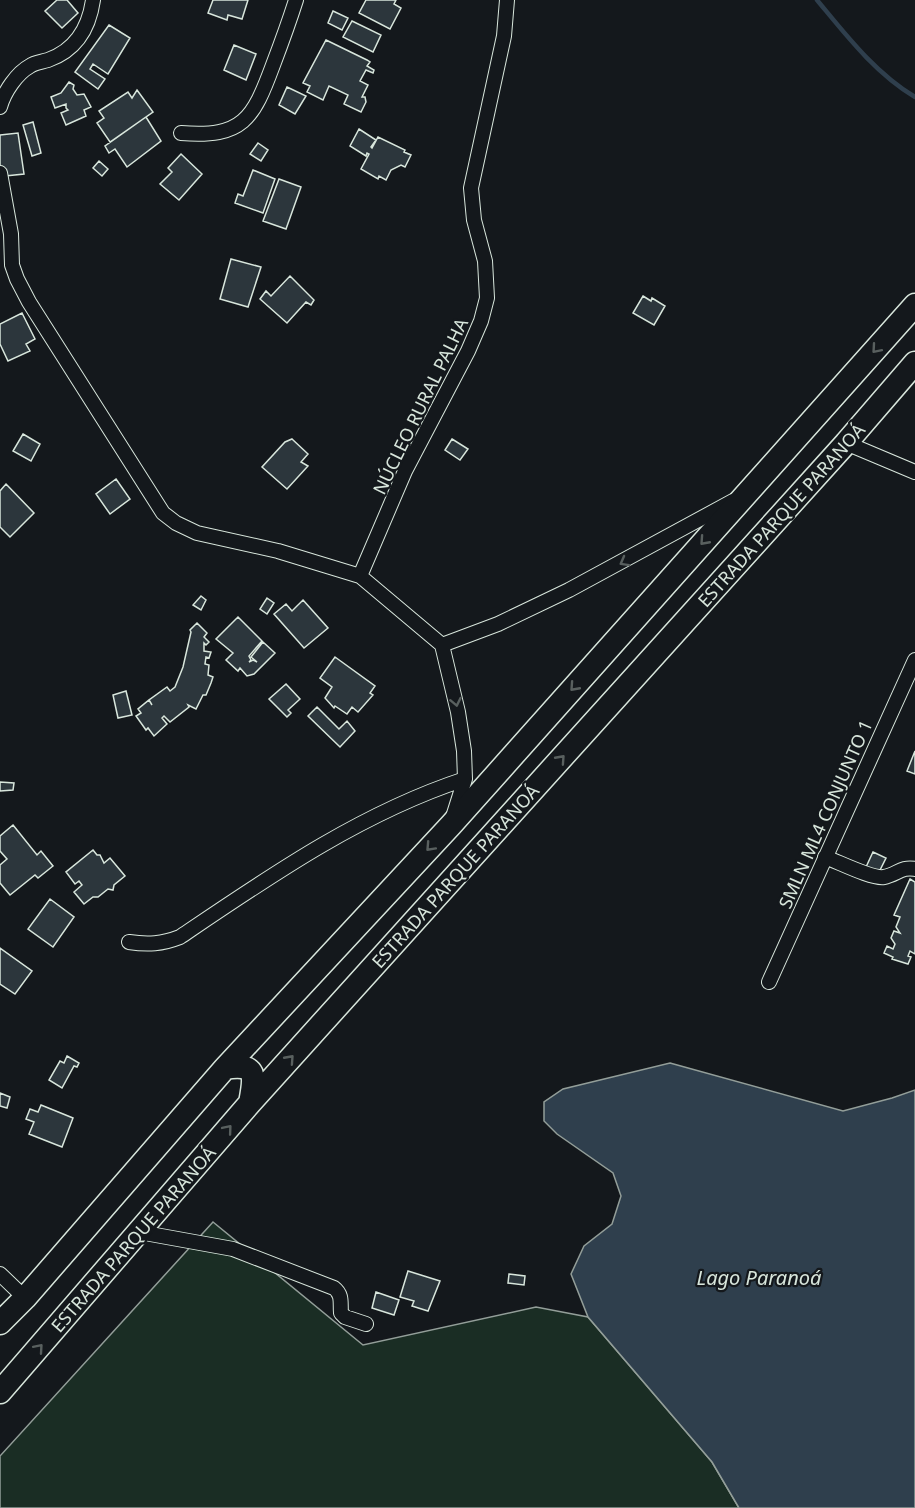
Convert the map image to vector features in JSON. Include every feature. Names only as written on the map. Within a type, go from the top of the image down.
[{"type":"main road","name":"ESTRADA PARQUE PARANOÁ","points":[[0,1323],[25,1298],[225,1068],[451,825],[915,305]]},
{"type":"main road","name":"ESTRADA PARQUE PARANOÁ","points":[[0,1392],[250,1103],[846,443],[915,363]]},
{"type":"main road","points":[[225,1068],[244,1066],[251,1070],[254,1078],[250,1103]]},
{"type":"street","points":[[0,107],[11,85],[23,70],[32,64],[59,55],[75,45],[84,32],[91,15],[93,0]]},
{"type":"street","points":[[181,133],[207,135],[230,129],[249,116],[260,99],[296,0]]},
{"type":"street","name":"NÚCLEO RURAL PALHA","points":[[360,576],[405,471],[468,351],[481,321],[487,298],[485,261],[474,220],[471,188],[504,36],[507,0]]},
{"type":"street","points":[[0,173],[11,234],[12,265],[16,279],[28,302],[163,513],[176,523],[197,533],[278,551],[360,576],[442,645],[458,712],[464,751],[465,779],[451,825]]},
{"type":"street","points":[[846,443],[915,472]]},
{"type":"street","points":[[442,645],[498,624],[569,590],[748,492]]},
{"type":"street","name":"SMLN ML4 CONJUNTO 1","points":[[769,982],[915,660]]},
{"type":"street","points":[[129,942],[147,945],[163,944],[180,937],[285,867],[374,815],[428,791],[465,779]]},
{"type":"street","points":[[825,857],[878,878],[892,875],[903,868],[915,869]]},
{"type":"street","points":[[139,1232],[233,1249],[334,1288],[341,1297],[341,1313],[345,1317],[366,1324]]},
{"type":"street","points":[[0,1274],[25,1298]]},
{"type":"green space","points":[[213,1222],[363,1345],[536,1307],[588,1317],[712,1462],[739,1508],[0,1508],[0,1456]]},
{"type":"water","name":"Lago Paranoá","points":[[670,1063],[843,1111],[915,1090],[915,1508],[739,1508],[712,1462],[588,1317],[571,1274],[584,1246],[612,1224],[621,1196],[613,1173],[557,1134],[544,1121],[544,1102],[563,1089]]},
{"type":"building","points":[[57,0],[67,0],[78,13],[62,28],[45,11]]},
{"type":"building","points":[[213,0],[248,0],[242,19],[228,15],[227,20],[208,13]]},
{"type":"building","points":[[366,0],[396,0],[394,4],[401,8],[390,29],[359,13]]},
{"type":"building","points":[[333,11],[348,18],[342,30],[328,23]]},
{"type":"building","points":[[352,21],[381,35],[373,52],[343,37]]},
{"type":"building","points":[[109,25],[130,38],[108,74],[93,64],[90,69],[105,79],[98,89],[75,72]]},
{"type":"building","points":[[326,40],[367,60],[370,62],[367,66],[374,70],[373,73],[366,70],[360,81],[368,85],[362,97],[365,97],[366,102],[361,112],[344,104],[348,95],[329,86],[323,100],[307,92],[310,86],[303,83]]},
{"type":"building","points":[[234,45],[256,54],[246,80],[224,70]]},
{"type":"building","points":[[69,82],[74,85],[73,89],[77,95],[84,94],[91,107],[84,110],[86,116],[66,125],[61,113],[68,110],[66,104],[55,108],[51,97],[61,93]]},
{"type":"building","points":[[287,87],[306,96],[295,114],[279,105]]},
{"type":"building","points":[[137,90],[153,112],[110,142],[97,123],[104,118],[99,111],[128,92],[132,98]]},
{"type":"building","points":[[146,117],[161,141],[127,167],[115,149],[109,153],[105,146]]},
{"type":"building","points":[[33,122],[41,153],[32,156],[23,125]]},
{"type":"building","points":[[359,129],[376,140],[372,148],[378,137],[405,150],[404,152],[411,155],[405,167],[401,165],[391,170],[386,180],[379,176],[378,179],[361,169],[369,154],[367,153],[366,156],[350,146]]},
{"type":"building","points":[[18,133],[24,174],[5,176],[0,174],[0,135]]},
{"type":"building","points":[[258,143],[268,150],[261,161],[250,154]]},
{"type":"building","points":[[181,154],[202,174],[179,200],[160,184],[172,172],[168,168]]},
{"type":"building","points":[[99,161],[108,169],[102,176],[93,168]]},
{"type":"building","points":[[253,170],[275,179],[263,213],[235,203],[238,194],[243,196]]},
{"type":"building","points":[[279,179],[301,187],[286,229],[263,221]]},
{"type":"building","points":[[231,259],[261,267],[248,307],[220,299]]},
{"type":"building","points":[[290,276],[314,300],[311,305],[306,302],[287,323],[260,299],[266,291],[271,296]]},
{"type":"building","points":[[643,296],[651,301],[652,298],[665,306],[654,325],[633,313]]},
{"type":"building","points":[[22,313],[35,339],[26,344],[30,351],[8,361],[0,344],[0,324]]},
{"type":"building","points":[[23,434],[40,444],[31,461],[13,451]]},
{"type":"building","points":[[292,439],[308,454],[301,462],[308,466],[287,489],[262,467],[285,442]]},
{"type":"building","points":[[452,439],[468,449],[460,460],[445,450]]},
{"type":"building","points":[[116,479],[130,499],[110,514],[96,494]]},
{"type":"building","points":[[6,484],[34,513],[10,537],[0,527],[0,491]]},
{"type":"building","points":[[201,596],[206,600],[201,610],[193,605]]},
{"type":"building","points":[[267,598],[274,603],[267,614],[260,609]]},
{"type":"building","points":[[303,600],[328,628],[304,648],[274,614],[286,604],[292,611]]},
{"type":"building","points":[[238,617],[262,641],[249,656],[251,660],[249,662],[253,660],[257,662],[251,657],[263,642],[275,653],[254,674],[247,676],[240,668],[238,671],[226,660],[233,653],[216,639]]},
{"type":"building","points":[[197,623],[207,633],[204,637],[209,642],[206,645],[204,643],[204,651],[211,652],[209,658],[206,657],[205,664],[209,665],[208,675],[213,677],[206,695],[203,695],[196,709],[188,705],[189,707],[170,722],[164,716],[162,718],[167,724],[154,736],[148,728],[146,730],[136,716],[141,713],[138,709],[167,687],[170,691],[175,687],[183,667],[190,630]]},
{"type":"building","points":[[335,657],[375,686],[370,693],[373,695],[358,712],[352,707],[347,714],[335,706],[334,708],[325,698],[332,687],[320,678]]},
{"type":"building","points":[[286,684],[300,699],[288,710],[291,713],[287,717],[269,699]]},
{"type":"building","points":[[126,691],[132,715],[118,718],[113,695]]},
{"type":"building","points":[[317,707],[339,729],[347,721],[355,731],[340,747],[308,716]]},
{"type":"building","points":[[915,751],[915,774],[907,771]]},
{"type":"building","points":[[0,782],[14,783],[13,790],[0,791]]},
{"type":"building","points":[[13,825],[37,855],[41,851],[53,866],[38,878],[35,875],[10,895],[0,883],[0,865],[7,859],[0,851],[0,836]]},
{"type":"building","points":[[93,850],[100,855],[104,863],[110,858],[125,876],[114,885],[113,890],[108,889],[84,904],[74,892],[82,885],[79,881],[75,884],[66,872]]},
{"type":"building","points":[[873,852],[886,858],[879,872],[866,867]]},
{"type":"building","points":[[910,879],[915,882],[915,954],[910,951],[908,956],[911,957],[908,964],[892,959],[893,957],[884,953],[887,946],[893,949],[895,944],[891,938],[894,931],[900,933],[896,927],[900,917],[894,915]]},
{"type":"building","points":[[50,899],[74,917],[53,947],[28,929]]},
{"type":"building","points":[[0,948],[32,971],[15,994],[0,984]]},
{"type":"building","points":[[67,1056],[79,1063],[77,1067],[74,1066],[62,1088],[49,1080],[60,1061],[64,1063]]},
{"type":"building","points":[[0,1093],[10,1097],[7,1108],[0,1106]]},
{"type":"building","points":[[41,1105],[73,1118],[62,1147],[29,1134],[34,1122],[26,1119],[30,1109],[38,1112]]},
{"type":"building","points":[[408,1271],[440,1281],[428,1311],[412,1306],[414,1301],[400,1297]]},
{"type":"building","points":[[509,1274],[525,1276],[524,1285],[508,1283]]},
{"type":"building","points":[[376,1292],[399,1300],[394,1315],[372,1308]]},
{"type":"waterway","points":[[817,0],[874,65],[915,97]]}]
